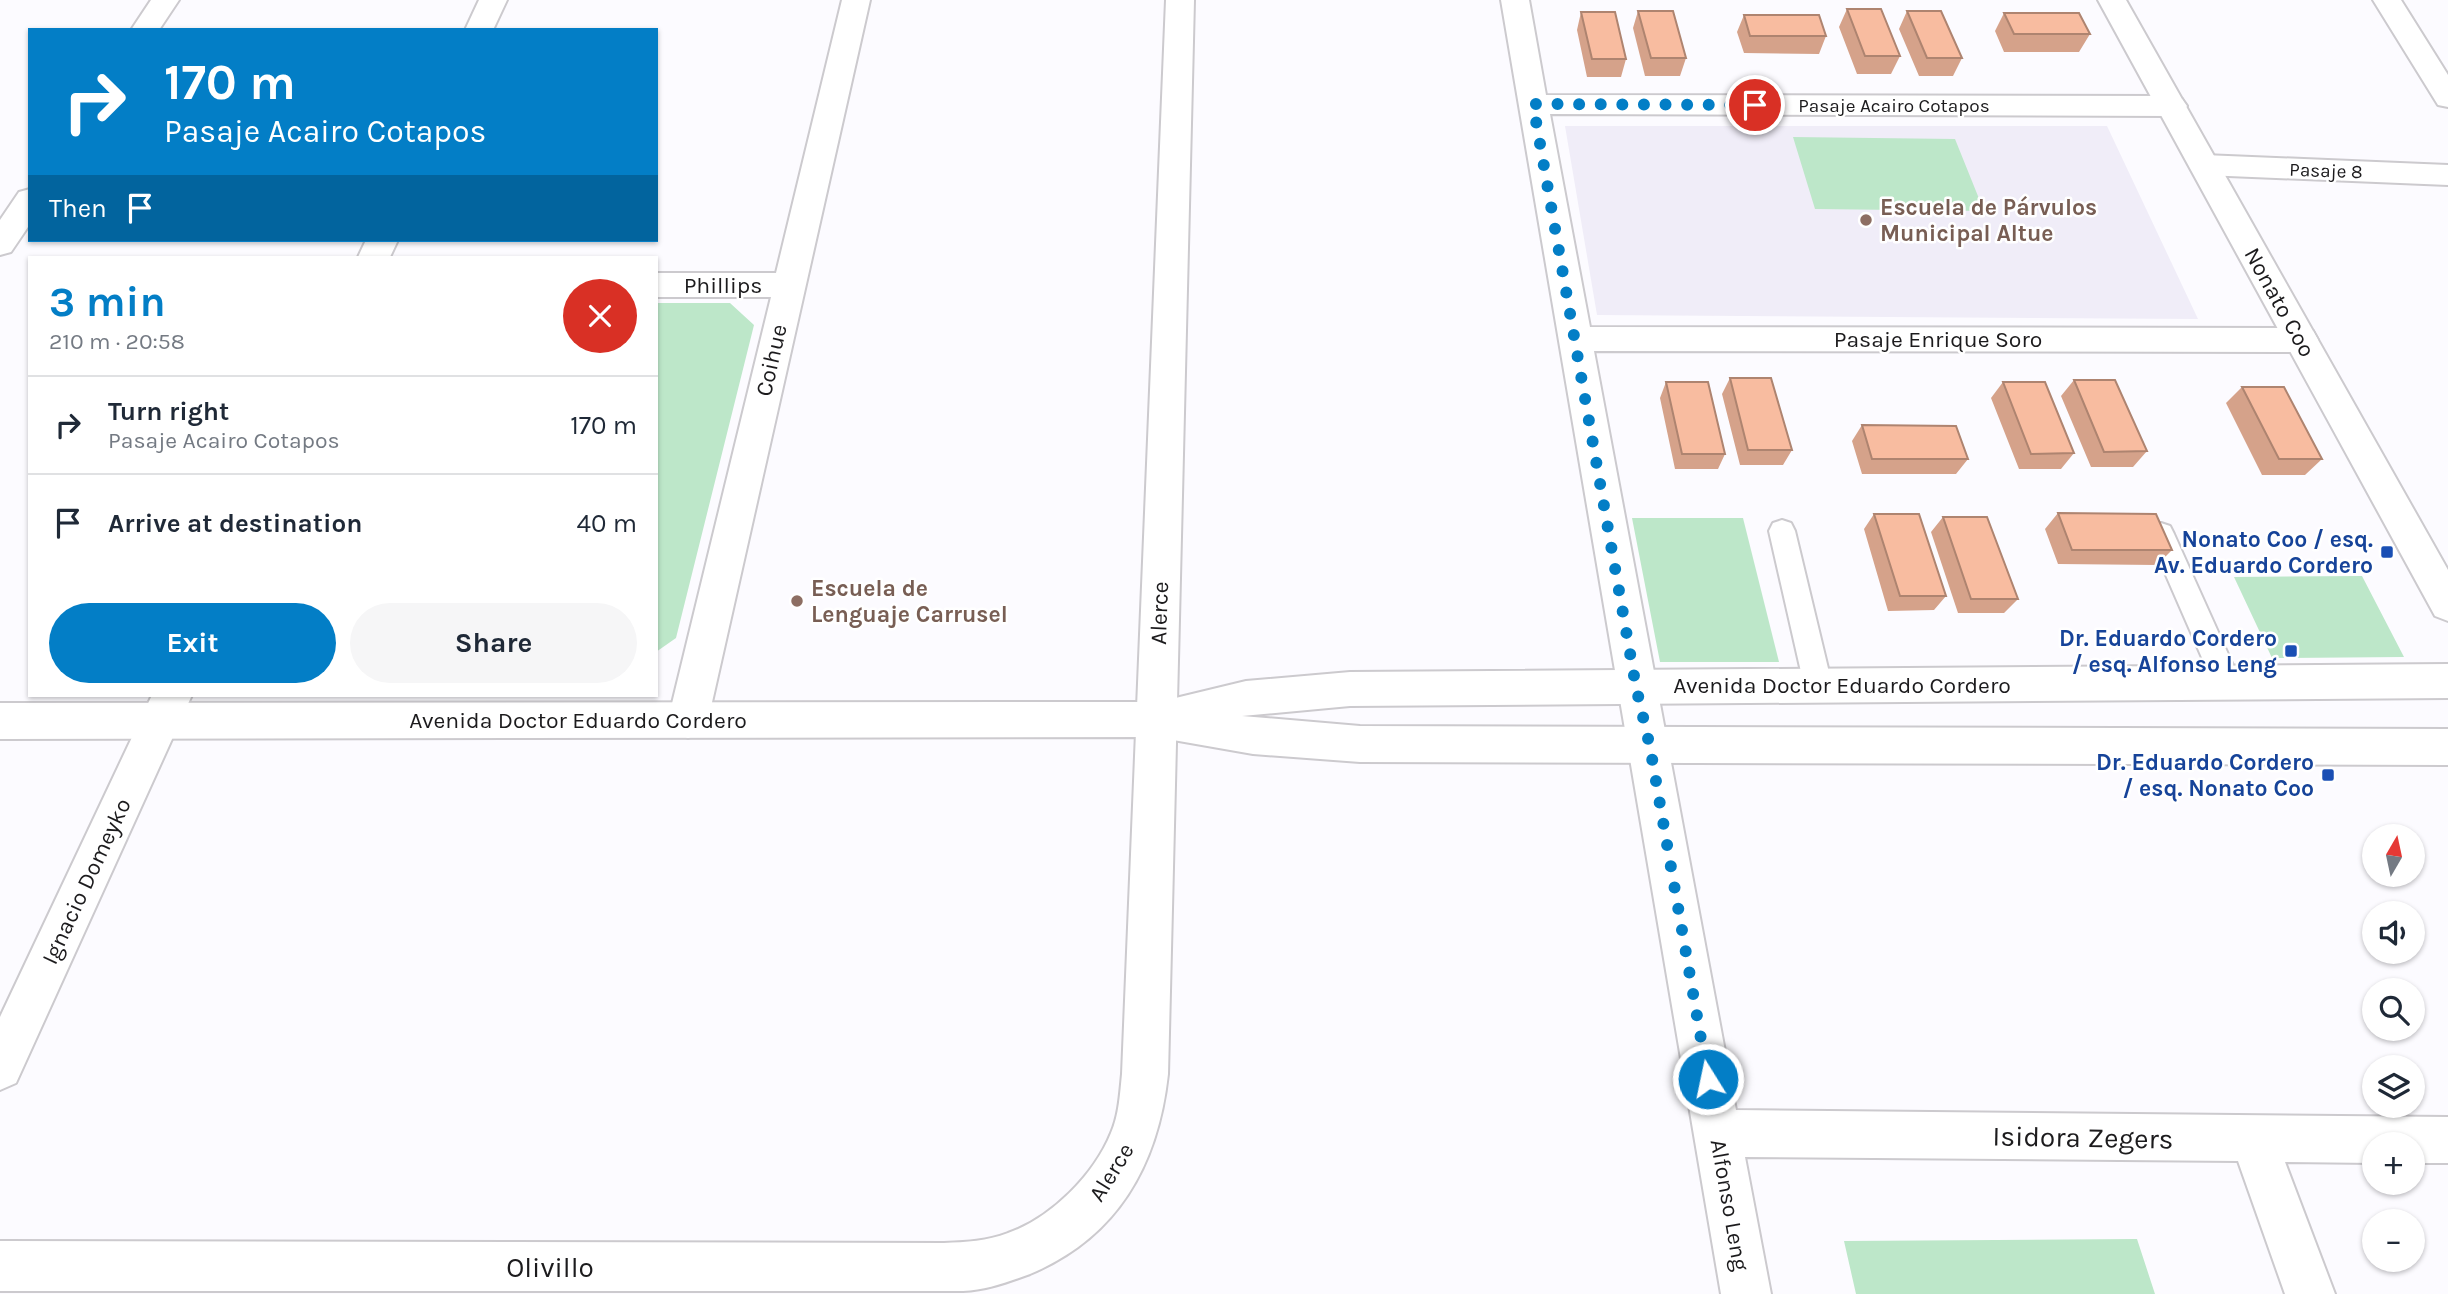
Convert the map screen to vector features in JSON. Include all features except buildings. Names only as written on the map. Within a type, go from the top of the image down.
[{"type":"street","points":[[146,28],[165,0]]},
{"type":"street","points":[[480,28],[493,0]]},
{"type":"street","name":"Coihue","points":[[688,720],[856,0]]},
{"type":"street","name":"Alerce","points":[[1086,1210],[1111,1181],[1130,1147],[1141,1111],[1145,1074],[1180,0]]},
{"type":"street","name":"Alfonso Leng","points":[[1515,0],[1746,1294]]},
{"type":"street","name":"Nonato Coo","points":[[2112,0],[2448,605]]},
{"type":"street","points":[[2387,0],[2448,98]]},
{"type":"street","name":"Pasaje Acairo Cotapos","points":[[1533,104],[2172,106]]},
{"type":"street","name":"Pasaje 8","points":[[2204,165],[2448,175]]},
{"type":"street","points":[[0,244],[28,203]]},
{"type":"street","name":"Phillips","points":[[658,285],[789,285]]},
{"type":"street","name":"Pasaje Enrique Soro","points":[[1575,339],[2301,340]]},
{"type":"street","name":"Avenida Doctor Eduardo Cordero","points":[[1156,719],[1246,698],[1297,691],[2448,681]]},
{"type":"street","name":"Avenida Doctor Eduardo Cordero","points":[[0,721],[166,708],[688,720],[1156,719],[1306,741],[1650,747],[2448,747]]},
{"type":"street","name":"Ignacio Domeyko","points":[[0,1067],[166,708]]},
{"type":"street","name":"Isidora Zegers","points":[[1718,1133],[2448,1140]]},
{"type":"street","points":[[2253,1139],[2310,1294]]},
{"type":"street","name":"Olivillo","points":[[0,1266],[944,1268],[982,1265],[1020,1254],[1055,1236],[1086,1210]]},
{"type":"lane","points":[[1782,531],[1818,685]]},
{"type":"lane","points":[[2161,534],[2227,682]]},
{"type":"shaded area","name":"Escuela de Párvulos Municipal Altue","points":[[1565,126],[2107,126],[2198,319],[1597,315]]},
{"type":"green space","points":[[1793,137],[1955,139],[1984,211],[1815,209]]},
{"type":"green space","points":[[658,303],[730,303],[754,325],[676,638],[658,651]]},
{"type":"green space","points":[[1632,518],[1743,518],[1779,662],[1660,662]]},
{"type":"green space","points":[[2362,576],[2404,657],[2272,658],[2234,577]]},
{"type":"green space","points":[[2137,1239],[2155,1294],[1856,1294],[1844,1241]]},
{"type":"place","name":"Escuela de Párvulos Municipal Altue","points":[[1866,220]]},
{"type":"place","name":"Nonato Coo / esq. Av. Eduardo Cordero","points":[[2387,552]]},
{"type":"place","name":"Escuela de Lenguaje Carrusel","points":[[797,601]]},
{"type":"place","name":"Dr. Eduardo Cordero / esq. Alfonso Leng","points":[[2291,651]]},
{"type":"place","name":"Dr. Eduardo Cordero / esq. Nonato Coo","points":[[2328,775]]},
{"type":"route","points":[[1708,1079],[1533,104],[1755,105]]}]
